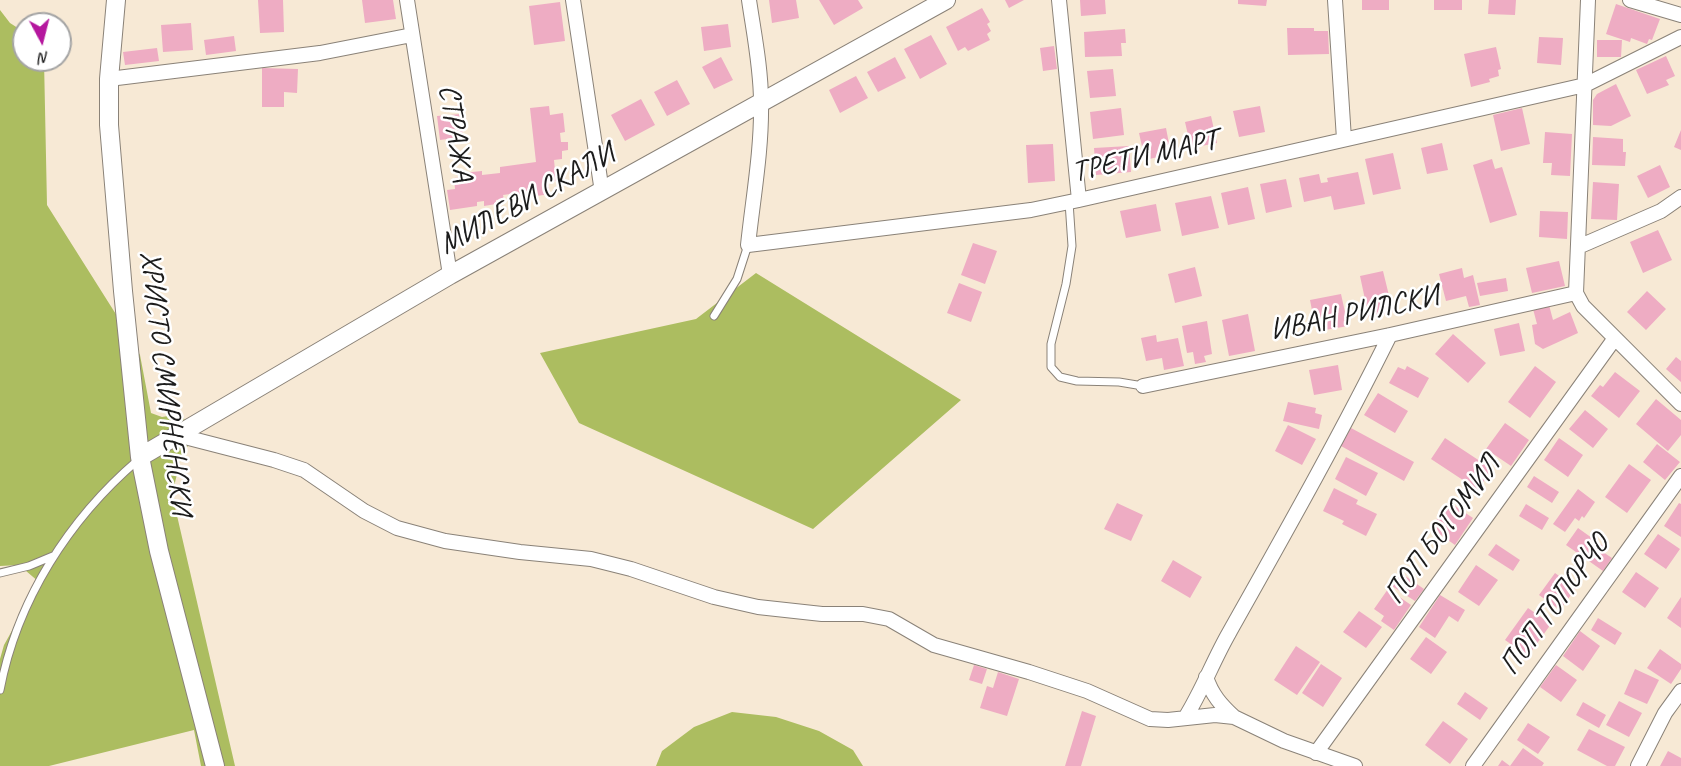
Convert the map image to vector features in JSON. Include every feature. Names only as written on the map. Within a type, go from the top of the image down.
[{"type":"street","name":"ХРИСТО СМИРНЕНСКИ","points":[[116,0],[109,79],[109,125],[140,457],[159,551],[215,766]]},
{"type":"street","name":"СТРАЖА","points":[[407,0],[450,275]]},
{"type":"street","points":[[573,0],[602,192]]},
{"type":"street","points":[[748,245],[761,133],[760,80],[749,0]]},
{"type":"street","name":"МИЛЕВИ СКАЛИ","points":[[140,457],[450,275],[946,0]]},
{"type":"street","points":[[1059,0],[1074,201]]},
{"type":"street","points":[[1335,0],[1344,139]]},
{"type":"street","points":[[1588,0],[1576,293],[1583,306],[1681,404]]},
{"type":"street","points":[[1630,0],[1681,15]]},
{"type":"street","points":[[109,79],[320,53],[412,35]]},
{"type":"street","name":"ТРЕТИ МАРТ","points":[[748,245],[1009,213],[1074,201],[1585,85],[1681,37]]},
{"type":"street","points":[[1578,247],[1661,211],[1681,197]]},
{"type":"street","name":"ИВАН РИЛСКИ","points":[[1143,386],[1390,335],[1576,293]]},
{"type":"street","points":[[1185,718],[1222,645],[1390,335]]},
{"type":"street","name":"ПОП БОГОМИЛ","points":[[1316,753],[1615,338]]},
{"type":"street","points":[[177,435],[304,470],[364,511],[389,524],[445,541],[591,559],[631,569],[714,597],[758,607],[822,614],[863,614],[889,619],[934,645],[1077,688],[1150,719],[1168,720],[1215,715],[1234,717]]},
{"type":"street","name":"ПОП ТОПОРЧО","points":[[1473,766],[1681,476]]},
{"type":"street","points":[[1206,677],[1211,692],[1234,717],[1284,741],[1355,766]]},
{"type":"street","points":[[1638,766],[1665,713],[1681,691]]},
{"type":"lane","points":[[1074,201],[1072,246],[1066,284],[1051,344],[1051,367],[1060,377],[1077,381],[1119,382],[1143,386]]},
{"type":"lane","points":[[714,316],[737,279],[748,245]]},
{"type":"lane","points":[[0,690],[15,632],[32,593],[53,556],[116,478],[140,457]]},
{"type":"lane","points":[[0,573],[29,567],[53,556]]},
{"type":"green space","points":[[0,10],[12,24],[12,72],[44,72],[47,205],[140,355],[151,413],[162,417],[174,415],[178,409],[196,438],[183,451],[172,494],[235,766],[201,766],[194,730],[49,766],[0,766],[0,659],[4,645],[39,582],[19,565],[0,566]]},
{"type":"green space","points":[[756,273],[961,400],[813,529],[579,423],[540,353],[696,319]]},
{"type":"green space","points":[[732,712],[776,717],[819,731],[853,750],[863,766],[656,766],[662,751],[694,727]]},
{"type":"building","points":[[258,0],[283,0],[284,32],[260,33]]},
{"type":"building","points":[[362,0],[393,0],[396,19],[365,23]]},
{"type":"building","points":[[769,0],[796,0],[799,18],[772,23]]},
{"type":"building","points":[[819,0],[858,0],[863,8],[834,25]]},
{"type":"building","points":[[1005,0],[1024,0],[1009,8]]},
{"type":"building","points":[[1080,0],[1105,0],[1106,14],[1081,16]]},
{"type":"building","points":[[1238,0],[1267,0],[1266,6],[1238,4]]},
{"type":"building","points":[[1362,0],[1389,0],[1389,10],[1362,10]]},
{"type":"building","points":[[1434,0],[1462,0],[1462,10],[1434,10]]},
{"type":"building","points":[[1489,0],[1516,0],[1515,15],[1488,14]]},
{"type":"building","points":[[560,2],[565,41],[534,45],[529,6]]},
{"type":"building","points":[[1616,4],[1660,19],[1652,40],[1649,39],[1647,44],[1631,38],[1630,42],[1606,34]]},
{"type":"building","points":[[982,8],[990,22],[987,24],[991,31],[987,34],[990,40],[968,51],[965,47],[958,51],[946,27]]},
{"type":"building","points":[[191,23],[193,50],[163,52],[161,25]]},
{"type":"building","points":[[728,24],[731,47],[704,51],[701,27]]},
{"type":"building","points":[[1287,28],[1314,28],[1314,31],[1328,31],[1329,54],[1288,55]]},
{"type":"building","points":[[1125,29],[1126,43],[1121,43],[1122,56],[1085,57],[1084,32]]},
{"type":"building","points":[[931,35],[947,64],[920,79],[904,49]]},
{"type":"building","points":[[234,36],[236,51],[206,55],[204,40]]},
{"type":"building","points":[[1539,37],[1563,38],[1561,65],[1537,63]]},
{"type":"building","points":[[1597,40],[1622,40],[1621,57],[1597,57]]},
{"type":"building","points":[[1054,46],[1057,69],[1043,71],[1040,48]]},
{"type":"building","points":[[1496,47],[1501,69],[1498,70],[1499,76],[1489,79],[1490,82],[1471,87],[1464,54]]},
{"type":"building","points":[[157,48],[159,61],[125,65],[123,52]]},
{"type":"building","points":[[1666,56],[1675,76],[1666,80],[1669,85],[1647,94],[1636,70]]},
{"type":"building","points":[[721,57],[733,80],[714,89],[702,67]]},
{"type":"building","points":[[895,57],[906,78],[878,92],[867,72]]},
{"type":"building","points":[[262,68],[298,69],[297,93],[284,92],[284,107],[262,107]]},
{"type":"building","points":[[1113,69],[1116,96],[1090,98],[1087,71]]},
{"type":"building","points":[[856,76],[868,98],[840,113],[829,90]]},
{"type":"building","points":[[677,80],[690,104],[667,116],[654,92]]},
{"type":"building","points":[[1616,84],[1631,116],[1611,126],[1593,125],[1593,100],[1597,94]]},
{"type":"building","points":[[641,99],[655,125],[625,141],[611,115]]},
{"type":"building","points":[[549,106],[550,115],[563,113],[565,132],[560,133],[561,142],[568,142],[568,150],[562,151],[562,159],[554,160],[556,181],[548,182],[550,194],[530,197],[529,191],[522,192],[523,196],[503,195],[504,199],[496,200],[496,204],[484,206],[484,201],[477,202],[477,206],[450,210],[447,190],[455,189],[454,178],[463,177],[462,173],[482,171],[482,175],[500,173],[500,167],[536,162],[530,108]]},
{"type":"building","points":[[1260,106],[1265,132],[1239,137],[1233,111]]},
{"type":"building","points":[[1121,108],[1124,135],[1093,139],[1090,112]]},
{"type":"building","points":[[1522,108],[1530,144],[1501,151],[1493,115]]},
{"type":"building","points":[[461,114],[463,137],[440,140],[437,116]]},
{"type":"building","points":[[1211,116],[1217,143],[1191,148],[1185,122]]},
{"type":"building","points":[[1166,128],[1171,154],[1145,160],[1139,133]]},
{"type":"building","points":[[1681,130],[1681,150],[1674,147]]},
{"type":"building","points":[[1545,132],[1572,134],[1570,176],[1551,175],[1552,163],[1543,163]]},
{"type":"building","points":[[1593,137],[1623,139],[1623,152],[1626,152],[1625,166],[1592,165]]},
{"type":"building","points":[[1442,143],[1448,170],[1427,174],[1421,148]]},
{"type":"building","points":[[1053,144],[1055,181],[1028,183],[1026,145]]},
{"type":"building","points":[[1129,146],[1131,172],[1096,175],[1094,148]]},
{"type":"building","points":[[1393,153],[1401,189],[1373,195],[1365,159]]},
{"type":"building","points":[[1492,159],[1495,169],[1502,167],[1517,215],[1490,223],[1473,165]]},
{"type":"building","points":[[1660,165],[1670,187],[1648,198],[1637,176]]},
{"type":"building","points":[[1358,172],[1365,204],[1334,210],[1331,196],[1304,202],[1299,178],[1319,174],[1321,183],[1328,182],[1327,178]]},
{"type":"building","points":[[1286,179],[1292,207],[1266,213],[1260,184]]},
{"type":"building","points":[[1593,182],[1619,184],[1617,220],[1591,219]]},
{"type":"building","points":[[1248,187],[1255,219],[1228,225],[1221,193]]},
{"type":"building","points":[[1211,196],[1219,228],[1182,236],[1175,203]]},
{"type":"building","points":[[1156,204],[1161,231],[1126,238],[1120,211]]},
{"type":"building","points":[[1540,211],[1568,212],[1567,239],[1539,237]]},
{"type":"building","points":[[1658,230],[1672,260],[1643,273],[1630,242]]},
{"type":"building","points":[[973,243],[997,251],[985,284],[961,275]]},
{"type":"building","points":[[1559,261],[1565,286],[1532,293],[1526,268]]},
{"type":"building","points":[[1195,267],[1202,296],[1175,303],[1168,274]]},
{"type":"building","points":[[1462,268],[1464,278],[1473,275],[1480,305],[1469,307],[1466,296],[1446,301],[1439,274]]},
{"type":"building","points":[[1383,271],[1393,312],[1369,318],[1360,276]]},
{"type":"building","points":[[1506,278],[1508,291],[1480,296],[1477,283]]},
{"type":"building","points":[[959,283],[982,292],[971,322],[947,313]]},
{"type":"building","points":[[1647,291],[1666,309],[1646,330],[1627,312]]},
{"type":"building","points":[[1341,294],[1348,326],[1325,330],[1324,324],[1315,326],[1310,300]]},
{"type":"building","points":[[1549,305],[1553,320],[1570,312],[1578,333],[1543,349],[1535,344],[1532,325],[1537,324],[1533,309]]},
{"type":"building","points":[[1248,314],[1255,351],[1229,356],[1222,320]]},
{"type":"building","points":[[1207,321],[1212,354],[1204,356],[1206,362],[1195,364],[1193,352],[1187,353],[1182,326]]},
{"type":"building","points":[[1519,323],[1525,351],[1500,356],[1494,329]]},
{"type":"building","points":[[1453,334],[1486,363],[1468,383],[1435,354]]},
{"type":"building","points":[[1156,335],[1157,342],[1178,338],[1184,366],[1164,370],[1162,358],[1146,361],[1141,338]]},
{"type":"building","points":[[1676,357],[1681,361],[1681,382],[1666,369]]},
{"type":"building","points":[[1338,365],[1342,390],[1314,395],[1309,370]]},
{"type":"building","points":[[1407,366],[1429,378],[1418,398],[1389,383],[1398,367],[1405,370]]},
{"type":"building","points":[[1535,366],[1556,382],[1530,418],[1508,402]]},
{"type":"building","points":[[1615,372],[1640,391],[1619,418],[1591,396],[1600,385],[1603,387]]},
{"type":"building","points":[[1378,393],[1408,411],[1395,433],[1364,415]]},
{"type":"building","points":[[1656,399],[1681,420],[1681,435],[1668,451],[1636,424]]},
{"type":"building","points":[[1288,402],[1316,408],[1315,413],[1322,415],[1319,429],[1283,421]]},
{"type":"building","points":[[1585,410],[1608,429],[1593,448],[1569,429]]},
{"type":"building","points":[[1505,423],[1529,440],[1511,466],[1486,449]]},
{"type":"building","points":[[1288,425],[1316,439],[1302,465],[1275,451]]},
{"type":"building","points":[[1351,428],[1414,462],[1404,481],[1341,446]]},
{"type":"building","points":[[1445,438],[1492,469],[1478,490],[1431,459]]},
{"type":"building","points":[[1559,438],[1583,455],[1568,477],[1544,460]]},
{"type":"building","points":[[1657,444],[1680,462],[1665,480],[1643,462]]},
{"type":"building","points":[[1346,457],[1378,473],[1366,496],[1335,479]]},
{"type":"building","points":[[1629,464],[1651,480],[1627,513],[1605,497]]},
{"type":"building","points":[[1534,476],[1559,492],[1552,503],[1527,487]]},
{"type":"building","points":[[1334,488],[1358,500],[1356,504],[1377,514],[1366,536],[1342,524],[1344,521],[1323,511]]},
{"type":"building","points":[[1578,489],[1595,502],[1584,518],[1582,516],[1579,521],[1575,518],[1565,532],[1553,524]]},
{"type":"building","points":[[1449,502],[1473,518],[1455,545],[1431,528]]},
{"type":"building","points":[[1117,503],[1143,515],[1131,541],[1104,529]]},
{"type":"building","points":[[1679,503],[1681,504],[1681,537],[1664,526]]},
{"type":"building","points":[[1526,504],[1549,518],[1542,530],[1519,516]]},
{"type":"building","points":[[1578,528],[1606,548],[1603,552],[1612,558],[1603,571],[1566,545]]},
{"type":"building","points":[[1658,534],[1680,549],[1666,569],[1644,554]]},
{"type":"building","points":[[1496,544],[1520,560],[1513,571],[1488,555]]},
{"type":"building","points":[[1173,560],[1202,577],[1190,598],[1161,581]]},
{"type":"building","points":[[1476,565],[1498,580],[1479,606],[1458,592]]},
{"type":"building","points":[[1636,572],[1659,588],[1645,608],[1622,592]]},
{"type":"building","points":[[1401,573],[1424,589],[1415,601],[1392,586]]},
{"type":"building","points":[[1555,573],[1576,588],[1560,610],[1539,595]]},
{"type":"building","points":[[1388,589],[1411,605],[1394,630],[1381,621],[1384,616],[1374,609]]},
{"type":"building","points":[[1440,595],[1465,610],[1458,622],[1449,616],[1435,638],[1419,627]]},
{"type":"building","points":[[1681,597],[1681,628],[1667,618]]},
{"type":"building","points":[[1528,608],[1551,624],[1528,656],[1505,640]]},
{"type":"building","points":[[1359,611],[1382,627],[1366,648],[1343,632]]},
{"type":"building","points":[[1598,618],[1622,633],[1615,645],[1591,630]]},
{"type":"building","points":[[1580,631],[1600,646],[1583,671],[1563,656]]},
{"type":"building","points":[[1426,637],[1447,652],[1431,674],[1410,659]]},
{"type":"building","points":[[1296,646],[1320,662],[1297,695],[1274,680]]},
{"type":"building","points":[[1660,649],[1681,664],[1681,669],[1671,684],[1647,668]]},
{"type":"building","points":[[1321,664],[1342,678],[1323,707],[1302,693]]},
{"type":"building","points":[[974,665],[987,669],[982,684],[969,680]]},
{"type":"building","points":[[1556,665],[1577,680],[1561,702],[1540,687]]},
{"type":"building","points":[[1635,669],[1659,680],[1647,704],[1624,694]]},
{"type":"building","points":[[998,672],[1019,679],[1007,716],[980,708],[987,686],[993,688]]},
{"type":"building","points":[[1465,692],[1488,708],[1480,720],[1457,704]]},
{"type":"building","points":[[1619,701],[1642,713],[1629,737],[1606,725]]},
{"type":"building","points":[[1583,702],[1606,715],[1599,728],[1576,715]]},
{"type":"building","points":[[1082,711],[1096,716],[1081,766],[1065,766]]},
{"type":"building","points":[[1443,721],[1468,739],[1450,764],[1425,745]]},
{"type":"building","points":[[1528,723],[1550,737],[1538,754],[1517,740]]},
{"type":"building","points":[[1589,729],[1625,747],[1615,766],[1607,766],[1577,750]]},
{"type":"building","points":[[1523,748],[1544,763],[1542,766],[1510,766]]},
{"type":"building","points":[[1668,751],[1681,758],[1681,766],[1660,766]]},
{"type":"building","points":[[1502,760],[1510,766],[1498,766]]}]
